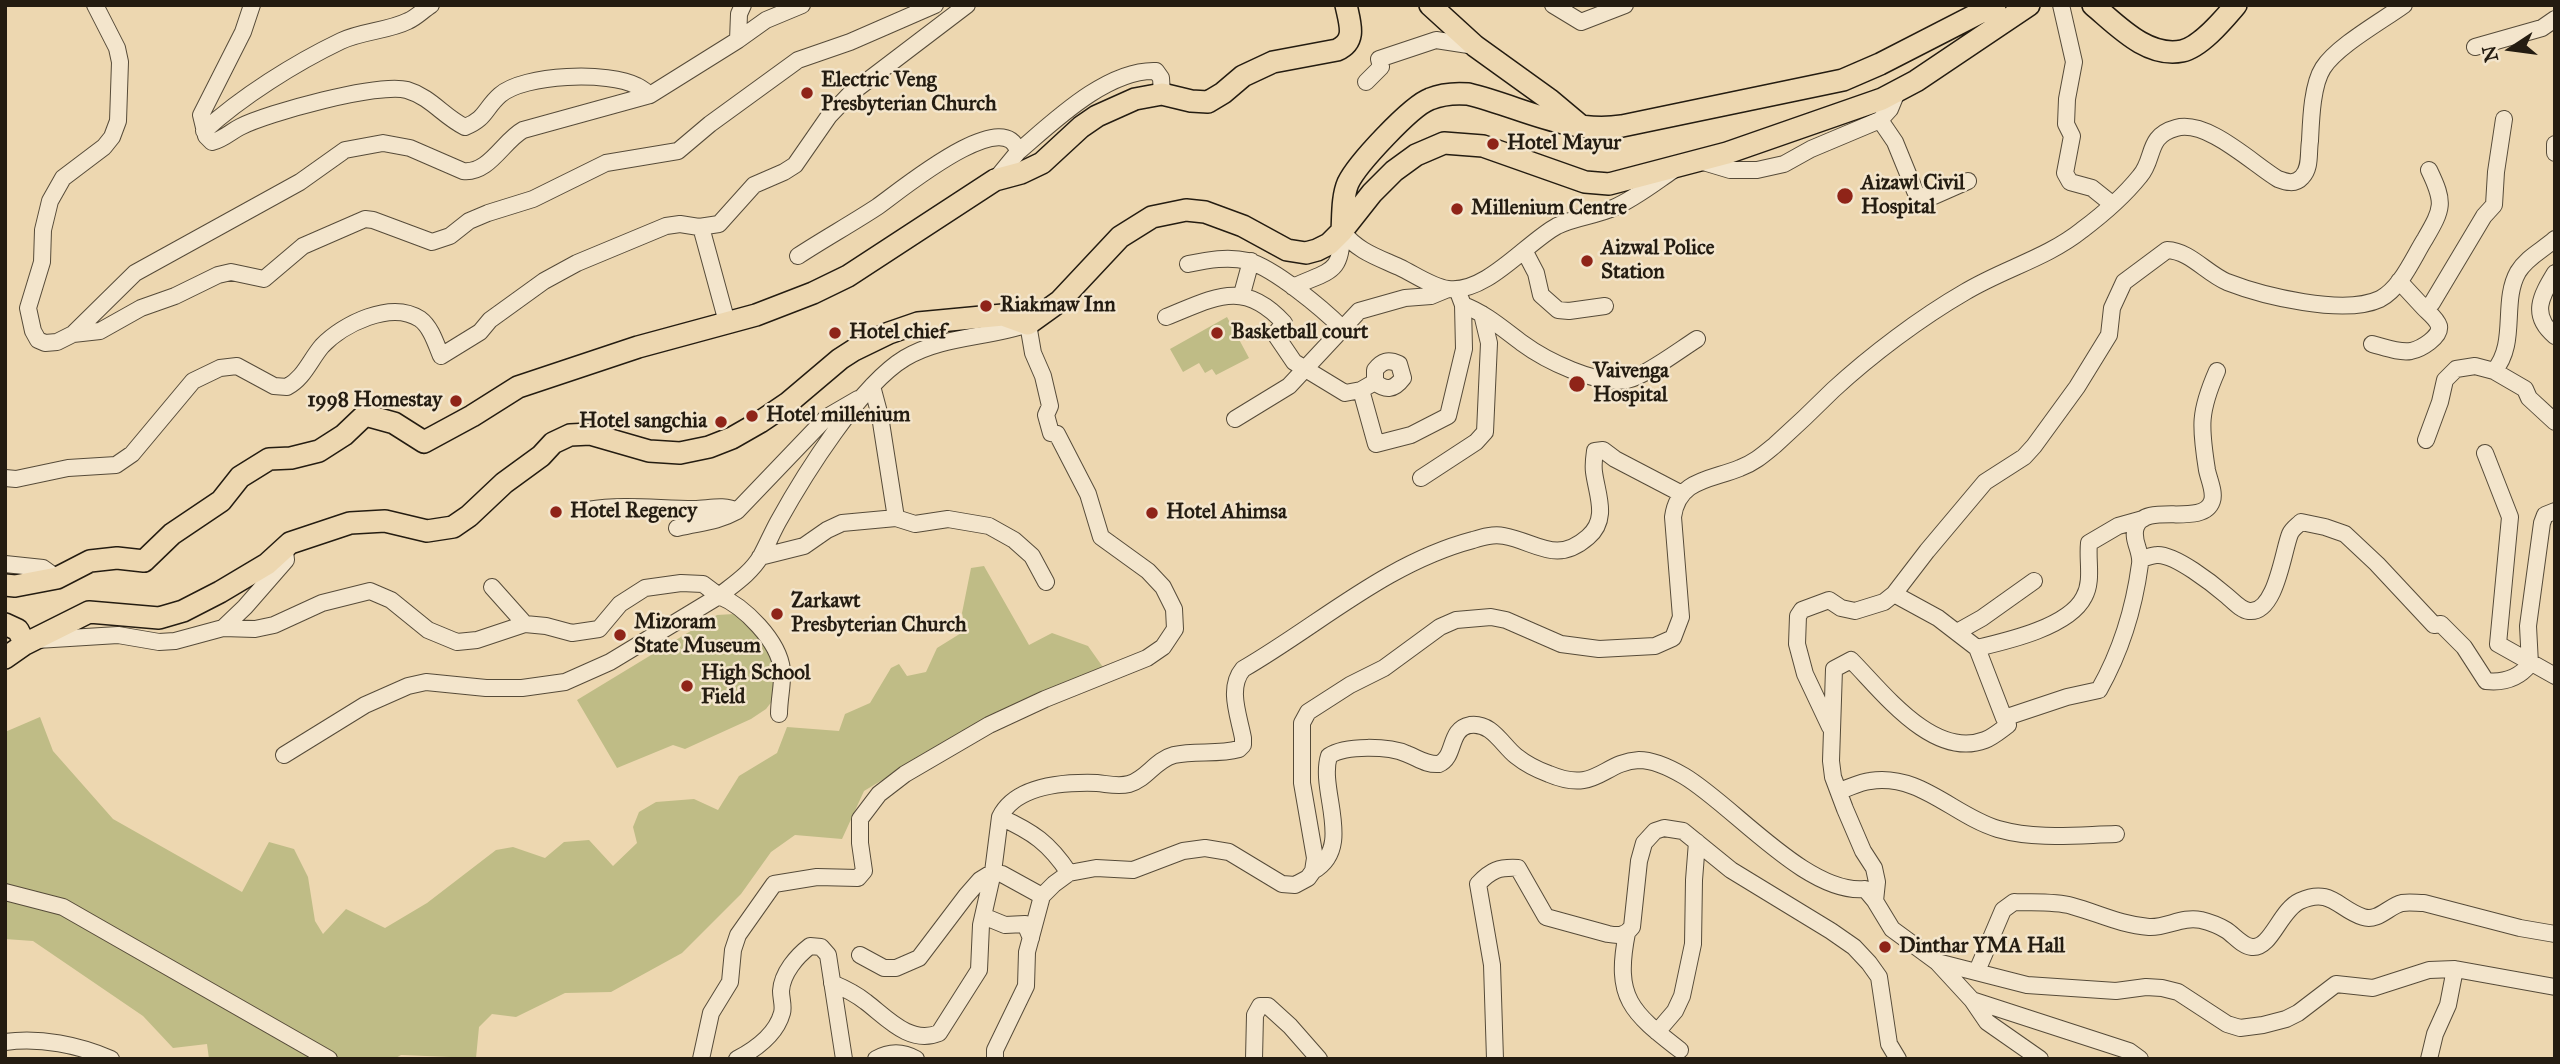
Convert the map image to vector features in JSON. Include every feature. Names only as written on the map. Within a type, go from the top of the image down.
[{"type":"main road","points":[[5,586],[57,578],[90,561],[117,558],[144,561],[172,534],[221,501],[240,477],[270,458],[291,458],[319,451],[344,435],[365,415],[394,423],[424,442],[519,387],[638,346],[772,310],[813,293],[848,275],[995,180],[1021,173],[1042,163],[1066,138],[1097,116],[1135,99],[1162,94],[1208,102],[1255,69],[1345,46],[1351,33],[1346,5]]},
{"type":"main road","points":[[1430,5],[1475,46],[1561,108],[1583,128]]},
{"type":"main road","points":[[1342,231],[1347,185],[1414,107],[1442,96],[1468,94],[1583,128],[1622,126],[1843,80],[1995,5]]},
{"type":"main road","points":[[5,658],[29,642],[89,612],[159,618],[183,611],[267,564],[290,543],[350,523],[385,521],[427,531],[453,527],[504,483],[541,456],[553,443],[570,435],[590,434],[649,452],[680,453],[709,447],[732,438],[779,409],[840,359],[889,333],[918,323],[1003,315],[1028,324],[1060,301],[1120,237],[1152,217],[1186,210],[1205,212],[1225,218],[1287,250],[1317,250],[1329,244],[1342,231],[1372,193],[1405,161],[1444,144],[1483,146],[1585,182],[1609,184],[1804,128],[1897,92],[2029,5]]},
{"type":"main road","points":[[2093,5],[2135,40],[2154,48],[2184,51],[2208,34],[2236,5]]},
{"type":"main road","points":[[5,624],[18,630],[29,642]]},
{"type":"street","points":[[95,5],[118,55],[121,82],[118,121],[112,137],[104,147],[63,178],[50,201],[43,230],[42,262],[28,308],[33,331],[38,340],[45,343],[57,342],[73,334],[135,273],[300,183],[345,150],[383,143],[410,148],[463,171],[470,171],[485,165],[509,140],[523,130],[650,95],[766,20],[802,5]]},
{"type":"street","points":[[252,5],[243,32],[203,108],[201,115],[204,131],[212,142],[223,139],[240,127],[273,116],[344,95],[392,87],[406,89],[427,98],[457,124],[465,127],[482,119],[500,95],[520,85],[549,78],[578,76],[628,82],[650,95]]},
{"type":"street","points":[[204,131],[279,75],[313,56],[342,40],[406,23],[411,11],[430,5]]},
{"type":"street","points":[[738,40],[739,14],[743,5]]},
{"type":"street","points":[[73,334],[100,331],[141,308],[218,275],[231,272],[264,279],[303,246],[356,221],[373,220],[432,242],[450,236],[469,221],[533,199],[606,163],[678,151],[710,124],[798,60],[850,43],[935,5]]},
{"type":"street","points":[[5,478],[16,479],[68,468],[116,465],[132,454],[193,381],[220,368],[237,366],[274,386],[287,387],[300,378],[323,346],[342,330],[385,313],[404,312],[422,320],[429,328],[441,356],[480,332],[490,320],[544,281],[577,263],[666,226],[680,224],[701,227],[719,224],[754,185],[790,169],[850,94],[967,5]]},
{"type":"street","points":[[1553,5],[1581,22],[1625,5]]},
{"type":"street","points":[[2061,5],[2074,62],[2067,99],[2066,124],[2072,136],[2065,173],[2070,182],[2092,188],[2112,204]]},
{"type":"street","points":[[1313,871],[1314,843],[1307,823],[1300,751],[1302,723],[1308,712],[1350,685],[1384,668],[1422,638],[1456,620],[1491,617],[1506,620],[1560,644],[1581,647],[1645,647],[1665,643],[1673,638],[1681,617],[1673,517],[1675,507],[1690,485],[1752,463],[1801,423],[1835,389],[1935,312],[1965,292],[2065,242],[2088,226],[2144,173],[2158,138],[2178,127],[2208,133],[2277,179],[2290,183],[2303,177],[2308,165],[2315,89],[2323,69],[2341,50],[2404,5]]},
{"type":"street","points":[[2475,47],[2542,28],[2555,19]]},
{"type":"street","points":[[1366,82],[1381,67],[1380,60],[1436,40],[1475,46]]},
{"type":"street","points":[[995,180],[1018,152],[1066,111],[1094,92],[1122,78],[1156,71],[1161,78],[1162,94]]},
{"type":"street","points":[[1235,419],[1289,386],[1359,311],[1405,298],[1431,296],[1486,277],[1525,252],[1553,228],[1616,207],[1690,162],[1730,170],[1757,170],[1784,164],[1811,149],[1880,120],[1890,110],[1897,92]]},
{"type":"street","points":[[2424,308],[2432,303],[2484,216],[2494,205],[2504,119]]},
{"type":"street","points":[[1880,120],[1895,142],[1914,191],[1919,196],[1934,196],[1968,181]]},
{"type":"street","points":[[799,256],[885,202],[944,159],[968,147],[987,138],[998,137],[1014,142],[1018,152]]},
{"type":"street","points":[[2555,144],[2555,153]]},
{"type":"street","points":[[1832,733],[1805,674],[1797,645],[1798,615],[1808,607],[1829,600],[1841,608],[1855,611],[1884,602],[1895,594],[1985,482],[2024,457],[2035,446],[2077,387],[2109,335],[2112,308],[2124,282],[2167,250],[2183,252],[2207,271],[2227,281],[2316,304],[2353,304],[2381,298],[2399,281],[2439,215],[2441,201],[2429,170]]},
{"type":"street","points":[[1347,185],[1360,193],[1372,193]]},
{"type":"street","points":[[701,227],[725,315],[724,324]]},
{"type":"street","points":[[1293,286],[1331,269],[1339,262],[1342,253],[1342,231]]},
{"type":"street","points":[[1342,231],[1357,248],[1452,289],[1463,305],[1482,314],[1529,349],[1557,365],[1607,380],[1628,380],[1697,339]]},
{"type":"street","points":[[2494,371],[2503,356],[2510,322],[2508,302],[2519,270],[2533,255],[2555,239]]},
{"type":"street","points":[[1525,252],[1536,273],[1541,295],[1558,310],[1605,306]]},
{"type":"street","points":[[1188,264],[1214,259],[1251,261],[1293,286],[1342,328]]},
{"type":"street","points":[[1242,294],[1251,261]]},
{"type":"street","points":[[2555,273],[2539,306],[2542,322],[2555,336]]},
{"type":"street","points":[[2371,344],[2413,351],[2423,347],[2438,334],[2440,328],[2437,321],[2399,281]]},
{"type":"street","points":[[1166,317],[1221,297],[1242,294],[1273,312],[1284,323],[1275,334],[1294,362],[1345,393],[1368,386],[1376,444],[1411,435],[1448,416],[1464,349],[1463,305]]},
{"type":"street","points":[[1421,478],[1476,442],[1485,432],[1489,343],[1482,314]]},
{"type":"street","points":[[284,755],[365,705],[408,686],[426,682],[486,688],[522,688],[565,682],[610,662],[719,596],[741,579],[760,557],[805,478],[867,392],[894,365],[926,348],[1002,333],[1028,324],[1032,353],[1043,376],[1050,406],[1046,415],[1051,433],[1057,434],[1087,494],[1101,537],[1148,571],[1163,587],[1174,609],[1175,629],[1163,647],[1147,659],[1045,699],[989,725],[931,757],[879,794],[860,819],[864,871],[859,878],[817,877],[774,884],[738,934],[733,950],[730,982],[712,1013],[701,1059]]},
{"type":"street","points":[[2426,440],[2445,380],[2456,369],[2475,366],[2494,371],[2525,389],[2529,398],[2555,422]]},
{"type":"street","points":[[1977,649],[2015,639],[2075,610],[2085,596],[2090,578],[2087,557],[2089,543],[2118,526],[2156,515],[2194,514],[2211,503],[2212,492],[2202,438],[2202,411],[2217,371]]},
{"type":"street","points":[[677,528],[719,521],[737,511],[827,417],[867,392]]},
{"type":"street","points":[[867,392],[880,416],[896,518]]},
{"type":"street","points":[[832,983],[857,995],[891,1023],[907,1032],[926,1037],[939,1033],[979,970],[983,916],[993,872],[1000,817],[1016,799],[1031,791],[1090,783],[1122,785],[1138,780],[1162,760],[1174,755],[1239,749],[1243,745],[1243,738],[1234,686],[1237,676],[1243,669],[1371,585],[1434,552],[1490,536],[1504,536],[1542,550],[1554,551],[1578,544],[1595,530],[1601,510],[1594,471],[1595,451],[1603,450],[1682,494]]},
{"type":"street","points":[[2485,453],[2510,517],[2498,644],[2555,676]]},
{"type":"street","points":[[589,510],[612,506],[694,509],[726,507],[737,511]]},
{"type":"street","points":[[2141,559],[2159,554],[2180,563],[2239,606],[2248,611],[2258,610],[2274,589],[2291,531],[2301,522],[2325,527],[2345,534],[2434,625],[2441,624],[2464,648],[2486,681],[2500,683],[2524,671],[2530,664],[2528,626],[2542,523],[2545,515],[2555,511]]},
{"type":"street","points":[[760,557],[804,546],[842,523],[896,518],[915,524],[948,519],[989,526],[1013,540],[1032,556],[1046,582]]},
{"type":"street","points":[[2004,718],[2067,697],[2099,690],[2115,663],[2125,632],[2141,559],[2135,542],[2136,526],[2143,519]]},
{"type":"street","points":[[223,628],[246,607],[286,560],[284,548]]},
{"type":"street","points":[[5,564],[43,568],[57,578]]},
{"type":"street","points":[[1957,632],[1982,618],[2034,581]]},
{"type":"street","points":[[29,642],[118,635],[159,642],[175,641],[223,628],[254,629],[274,625],[322,603],[370,591],[391,600],[428,630],[457,642],[477,640],[525,624],[572,633],[599,629],[620,604],[636,593],[659,584],[703,584],[746,612],[779,656],[782,682],[779,714]]},
{"type":"street","points":[[492,587],[525,624]]},
{"type":"street","points":[[1875,901],[1877,882],[1874,868],[1863,851],[1833,776],[1834,669],[1850,660],[1917,726],[1956,743],[1985,740],[2008,725],[1977,649],[1938,618],[1895,594]]},
{"type":"street","points":[[995,1059],[995,1050],[1026,986],[1027,952],[1042,896],[1069,873],[1096,867],[1133,870],[1183,850],[1205,848],[1229,852],[1282,884],[1294,885],[1308,878],[1323,865],[1331,851],[1333,832],[1329,756],[1339,751],[1358,749],[1391,750],[1408,754],[1426,763],[1439,764],[1446,758],[1452,741],[1461,728],[1477,726],[1489,729],[1517,757],[1550,775],[1572,781],[1585,781],[1639,760],[1653,762],[1673,771],[1712,794],[1765,841],[1821,878],[1845,889],[1865,889],[1892,929],[1937,962],[1972,1000],[1987,1022],[2040,1059]]},
{"type":"street","points":[[1839,791],[1869,781],[1892,780],[1922,788],[1997,829],[2048,836],[2116,834]]},
{"type":"street","points":[[1000,817],[1032,832],[1046,842],[1069,873]]},
{"type":"street","points":[[1680,1050],[1634,1010],[1626,997],[1622,979],[1622,958],[1627,933],[1632,927],[1639,861],[1648,837],[1664,828],[1683,831],[1731,870],[1839,936],[1869,963],[1879,977],[1889,1044],[1898,1059]]},
{"type":"street","points":[[1657,1032],[1675,1011],[1682,996],[1693,944],[1694,880],[1698,842]]},
{"type":"street","points":[[1495,1059],[1492,965],[1478,884],[1490,871],[1501,867],[1518,868],[1546,917],[1617,936],[1627,933]]},
{"type":"street","points":[[860,955],[884,968],[896,968],[919,958],[966,896],[987,874],[993,872],[1002,874],[1042,896]]},
{"type":"street","points":[[5,891],[63,907],[329,1059]]},
{"type":"street","points":[[1978,971],[2003,910],[2014,902],[2070,905],[2119,923],[2153,927],[2186,918],[2200,920],[2224,929],[2246,945],[2254,947],[2263,945],[2269,939],[2285,912],[2312,897],[2334,899],[2363,917],[2371,918],[2400,904],[2424,903],[2520,928],[2555,934]]},
{"type":"street","points":[[983,916],[1005,925],[1025,924],[1031,938]]},
{"type":"street","points":[[737,1059],[760,1044],[778,1022],[783,1009],[783,980],[801,953],[810,946],[821,947],[828,955],[844,1059]]},
{"type":"street","points":[[1937,962],[1978,971],[2001,980],[2049,987],[2116,991],[2162,988],[2178,992],[2227,1024],[2240,1028],[2286,1019],[2336,984],[2373,988],[2429,970],[2455,969],[2555,987]]},
{"type":"street","points":[[2429,1059],[2435,1034],[2448,1005],[2455,969]]},
{"type":"street","points":[[1972,1000],[2129,1051],[2140,1059]]},
{"type":"street","points":[[1254,1059],[1255,1015],[1260,1006],[1268,1006],[1319,1059]]},
{"type":"street","points":[[5,1042],[42,1041],[95,1052],[111,1059]]},
{"type":"street","points":[[876,1059],[900,1052],[916,1059]]},
{"type":"shaded area","name":"Basketball court","points":[[1227,317],[1249,358],[1216,375],[1212,369],[1205,373],[1199,363],[1183,372],[1170,349]]},
{"type":"shaded area","points":[[984,566],[1029,645],[1052,633],[1088,646],[1105,670],[927,753],[864,791],[842,839],[795,835],[771,852],[741,894],[682,953],[611,992],[565,993],[516,1017],[492,1014],[479,1027],[476,1058],[401,1055],[394,1059],[209,1059],[207,1044],[173,1048],[143,1016],[33,941],[5,939],[5,732],[40,717],[53,751],[113,819],[242,892],[269,842],[294,849],[308,877],[315,921],[323,934],[346,909],[385,928],[427,903],[496,850],[513,847],[545,858],[564,842],[589,840],[613,866],[637,843],[633,827],[639,812],[656,802],[694,799],[718,810],[739,776],[777,753],[787,727],[839,731],[845,714],[870,703],[891,668],[899,664],[907,676],[926,672],[937,648],[966,630],[962,613],[971,568]]},
{"type":"shaded area","name":"High School Field","points":[[734,614],[748,621],[770,655],[776,677],[776,696],[766,709],[751,719],[685,749],[673,745],[617,768],[577,700],[717,615]]},
{"type":"place","name":"Electric Veng Presbyterian Church","points":[[807,93]]},
{"type":"place","name":"Hotel Mayur","points":[[1493,144]]},
{"type":"place","name":"Aizawl Civil Hospital","points":[[1845,196]]},
{"type":"place","name":"Millenium Centre","points":[[1457,209]]},
{"type":"place","name":"Aizwal Police Station","points":[[1587,261]]},
{"type":"place","name":"Riakmaw Inn","points":[[986,306]]},
{"type":"place","name":"Hotel chief","points":[[835,333]]},
{"type":"place","name":"Basketball court","points":[[1217,333]]},
{"type":"place","name":"Vaivenga Hospital","points":[[1577,384]]},
{"type":"place","name":"1998 Homestay","points":[[456,401]]},
{"type":"place","name":"Hotel millenium","points":[[752,416]]},
{"type":"place","name":"Hotel sangchia","points":[[721,422]]},
{"type":"place","name":"Hotel Regency","points":[[556,512]]},
{"type":"place","name":"Hotel Ahimsa","points":[[1152,513]]},
{"type":"place","name":"Zarkawt Presbyterian Church","points":[[777,614]]},
{"type":"place","name":"Mizoram State Museum","points":[[620,635]]},
{"type":"place","name":"High School Field","points":[[687,686]]},
{"type":"place","name":"Dinthar YMA Hall","points":[[1885,947]]}]
